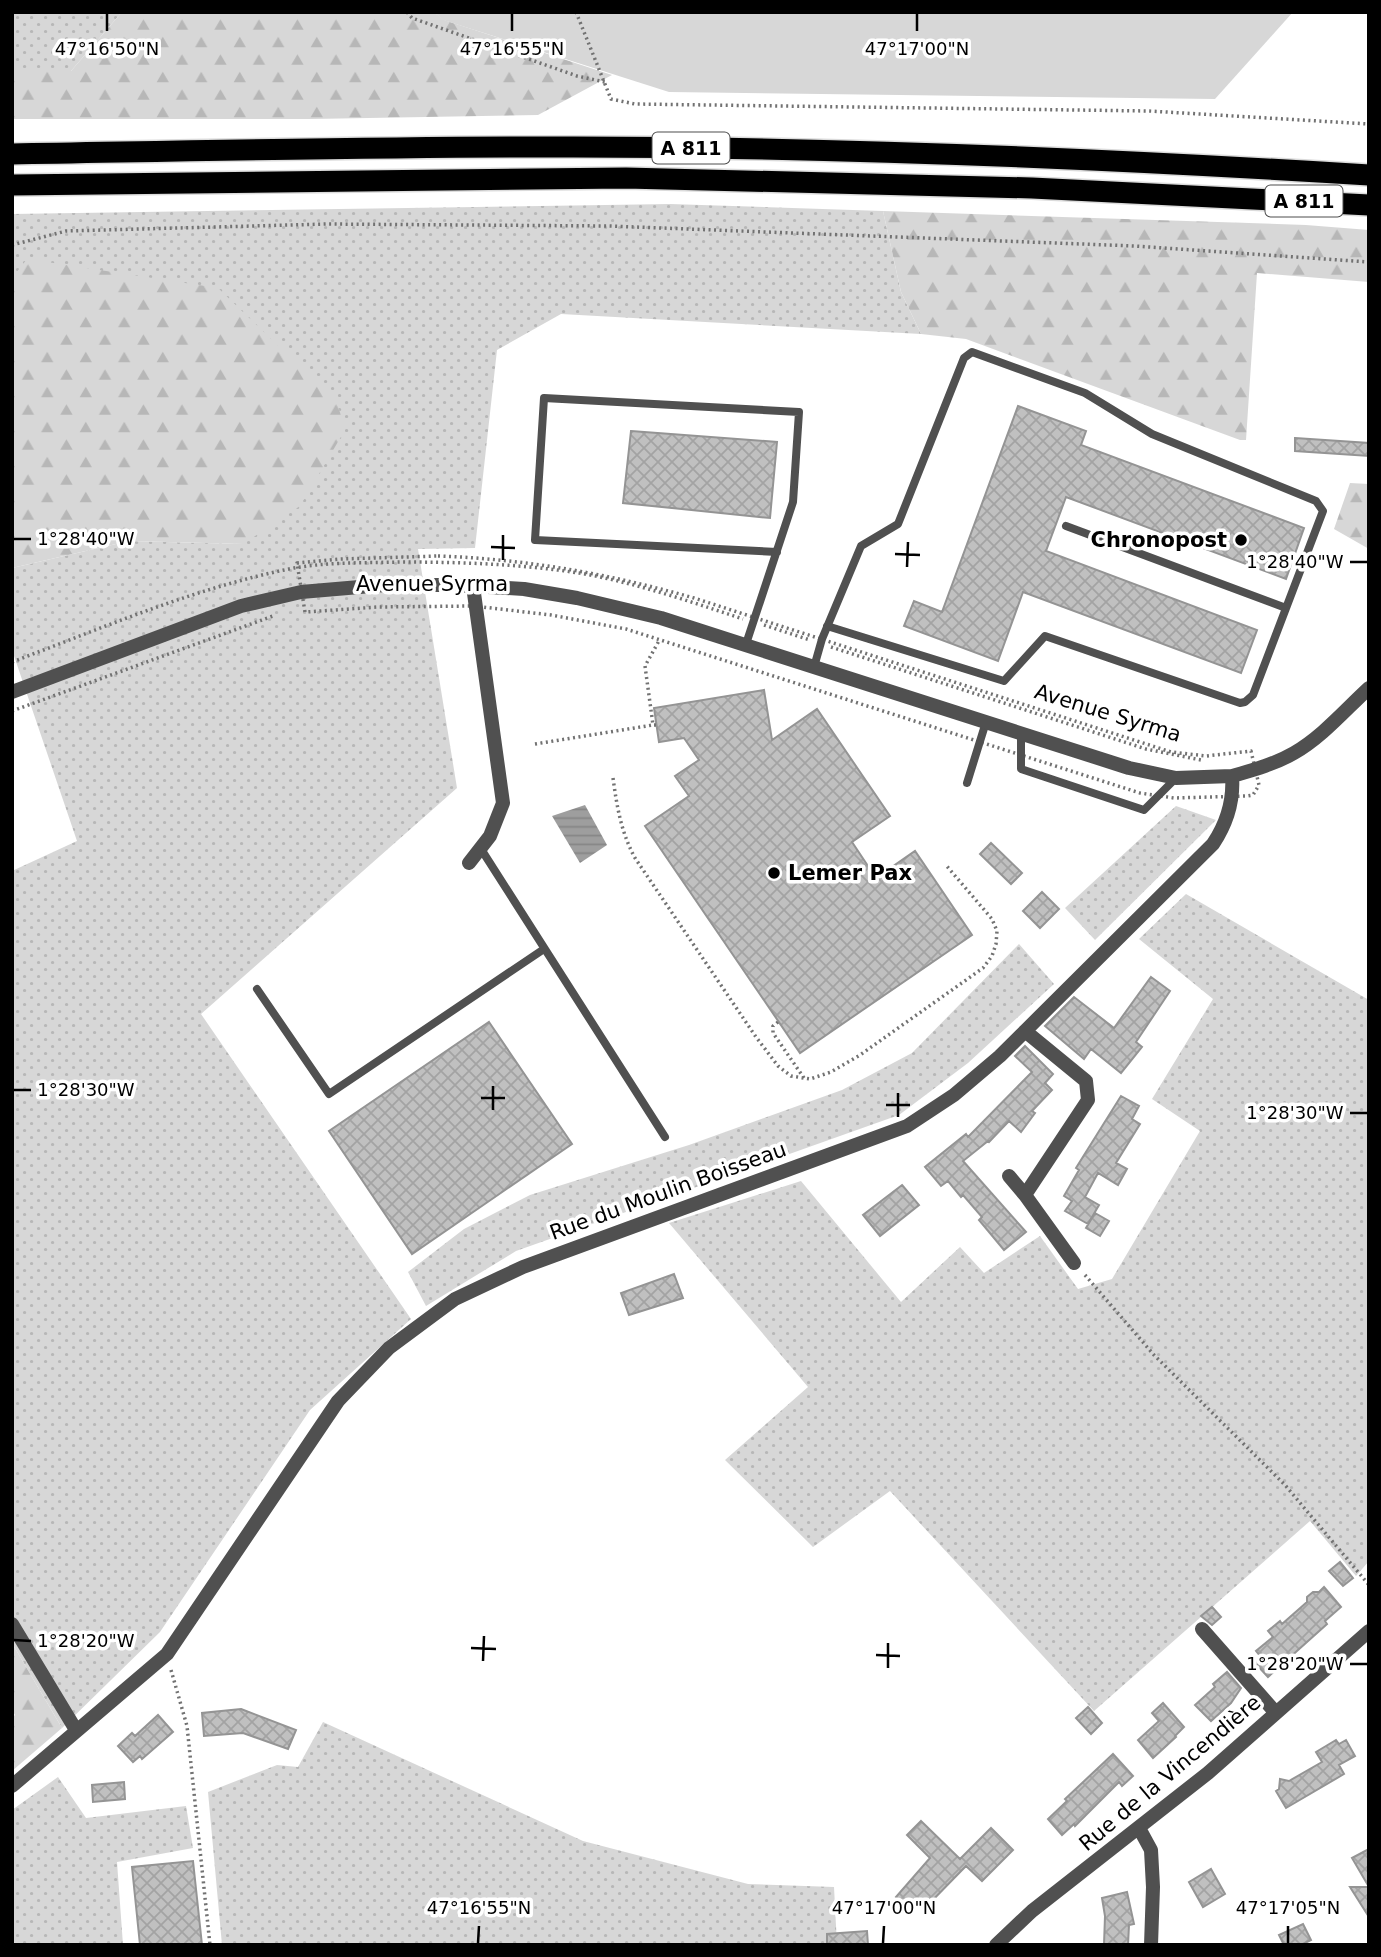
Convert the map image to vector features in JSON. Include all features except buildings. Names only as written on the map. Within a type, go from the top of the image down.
[{"type":"highway","name":"A 811","points":[[12,154],[477,147],[692,148],[1045,158],[1369,175]]},
{"type":"highway","name":"A 811","points":[[12,186],[462,178],[640,178],[1019,187],[1369,205]]},
{"type":"street","name":"Avenue Syrma","points":[[12,692],[241,606],[302,592],[383,585],[524,589],[632,609],[1129,768],[1233,787]]},
{"type":"street","points":[[469,863],[490,836],[503,803],[473,586]]},
{"type":"street","points":[[1233,787],[1250,771],[1294,753],[1323,732],[1369,688]]},
{"type":"street","name":"Rue du Moulin Boisseau","points":[[12,1786],[167,1654],[338,1401],[389,1348],[455,1298],[523,1267],[907,1126],[954,1096],[1000,1056],[1213,844],[1224,828],[1233,787]]},
{"type":"street","points":[[1025,1031],[1086,1081],[1088,1100],[1025,1195]]},
{"type":"street","points":[[1009,1176],[1074,1263]]},
{"type":"street","points":[[12,1624],[76,1730]]},
{"type":"street","points":[[1202,1629],[1276,1713]]},
{"type":"street","name":"Rue de la Vincendière","points":[[996,1945],[1032,1911],[1208,1773],[1369,1631]]},
{"type":"street","points":[[1139,1828],[1151,1850],[1151,1945]]},
{"type":"lane","points":[[814,667],[827,626],[862,546],[898,524],[964,358],[972,352],[1085,393],[1152,434],[1316,500],[1323,511],[1252,695],[1245,702],[1240,703],[1045,636],[1004,681],[827,626]]},
{"type":"lane","points":[[746,645],[753,622],[777,552],[793,502],[799,412],[544,398],[535,540],[777,552]]},
{"type":"lane","points":[[1066,526],[1286,608]]},
{"type":"lane","points":[[967,783],[986,722]]},
{"type":"lane","points":[[1021,733],[1021,769],[1144,810],[1176,778]]},
{"type":"lane","points":[[481,849],[665,1137]]},
{"type":"lane","points":[[257,989],[328,1094],[544,948]]},
{"type":"path","points":[[407,12],[412,18],[577,76],[605,82]]},
{"type":"path","points":[[576,12],[611,99],[635,104],[1149,111],[1369,124]]},
{"type":"path","points":[[12,245],[66,231],[327,224],[609,226],[1134,246],[1369,262]]},
{"type":"path","name":"Avenue Syrma","points":[[12,662],[195,593],[298,567],[353,563],[458,562],[538,568],[588,575],[670,595],[1172,756],[1203,761],[1246,757],[1250,771]]},
{"type":"path","name":"Avenue Syrma","points":[[295,610],[371,603],[474,601],[532,607],[622,624],[1021,753],[1174,798],[1233,787]]},
{"type":"path","points":[[12,711],[283,613]]},
{"type":"path","points":[[535,744],[655,725],[645,666],[658,638],[981,740]]},
{"type":"path","points":[[1233,787],[1250,790],[1253,785],[1250,771]]},
{"type":"path","points":[[613,778],[619,819],[625,840],[635,858],[770,1056],[791,1076],[810,1079],[831,1072],[860,1055],[984,968],[992,956],[997,932],[992,919],[945,864]]},
{"type":"path","points":[[778,1022],[773,1026],[773,1033],[804,1078]]},
{"type":"path","points":[[1074,1263],[1154,1354],[1285,1485],[1369,1586]]},
{"type":"path","points":[[167,1654],[187,1726],[210,1945]]},
{"type":"green space","points":[[12,12],[122,12],[71,71],[12,71]]},
{"type":"green space","points":[[122,12],[434,12],[444,20],[612,75],[538,115],[312,119],[12,119],[12,71],[71,71]]},
{"type":"green space","points":[[434,12],[1293,12],[1215,99],[669,92],[443,20]]},
{"type":"green space","points":[[670,204],[883,211],[901,292],[921,334],[561,314],[497,350],[475,548],[418,549],[457,788],[201,1014],[411,1319],[310,1410],[160,1632],[62,1728],[12,1643],[12,871],[77,841],[12,650],[12,568],[129,541],[243,544],[12,278],[12,214]]},
{"type":"green space","points":[[883,211],[1306,225],[1369,230],[1369,282],[1257,273],[1246,440],[1240,440],[966,339],[921,334],[901,292]]},
{"type":"green space","points":[[27,259],[218,288],[337,402],[345,430],[300,506],[243,544],[129,541],[12,568],[12,278]]},
{"type":"green space","points":[[1350,483],[1369,484],[1369,549],[1334,529]]},
{"type":"green space","points":[[1176,806],[1216,820],[1095,940],[1065,908]]},
{"type":"green space","points":[[1186,894],[1369,1000],[1369,1561],[1356,1576],[1310,1521],[1094,1711],[890,1491],[813,1547],[725,1460],[808,1387],[669,1223],[801,1181],[901,1302],[960,1247],[984,1273],[1040,1236],[1078,1289],[1112,1279],[1200,1131],[1152,1099],[1213,999],[1139,939]]},
{"type":"green space","points":[[1019,944],[1054,984],[968,1063],[899,1115],[516,1251],[426,1306],[408,1272],[464,1229],[530,1195],[689,1145],[842,1090],[912,1053]]},
{"type":"green space","points":[[12,1643],[62,1728],[12,1771],[12,1718],[15,1715],[12,1710]]},
{"type":"green space","points":[[323,1722],[583,1841],[748,1884],[834,1887],[837,1945],[222,1945],[208,1792],[277,1765],[298,1767]]},
{"type":"green space","points":[[58,1777],[86,1818],[186,1806],[193,1848],[117,1862],[123,1945],[12,1945],[12,1810]]},
{"type":"shaded area","points":[[585,805],[607,845],[580,863],[552,816]]},
{"type":"place","name":"Chronopost","points":[[1241,540]]},
{"type":"place","name":"Lemer Pax","points":[[774,873]]}]
